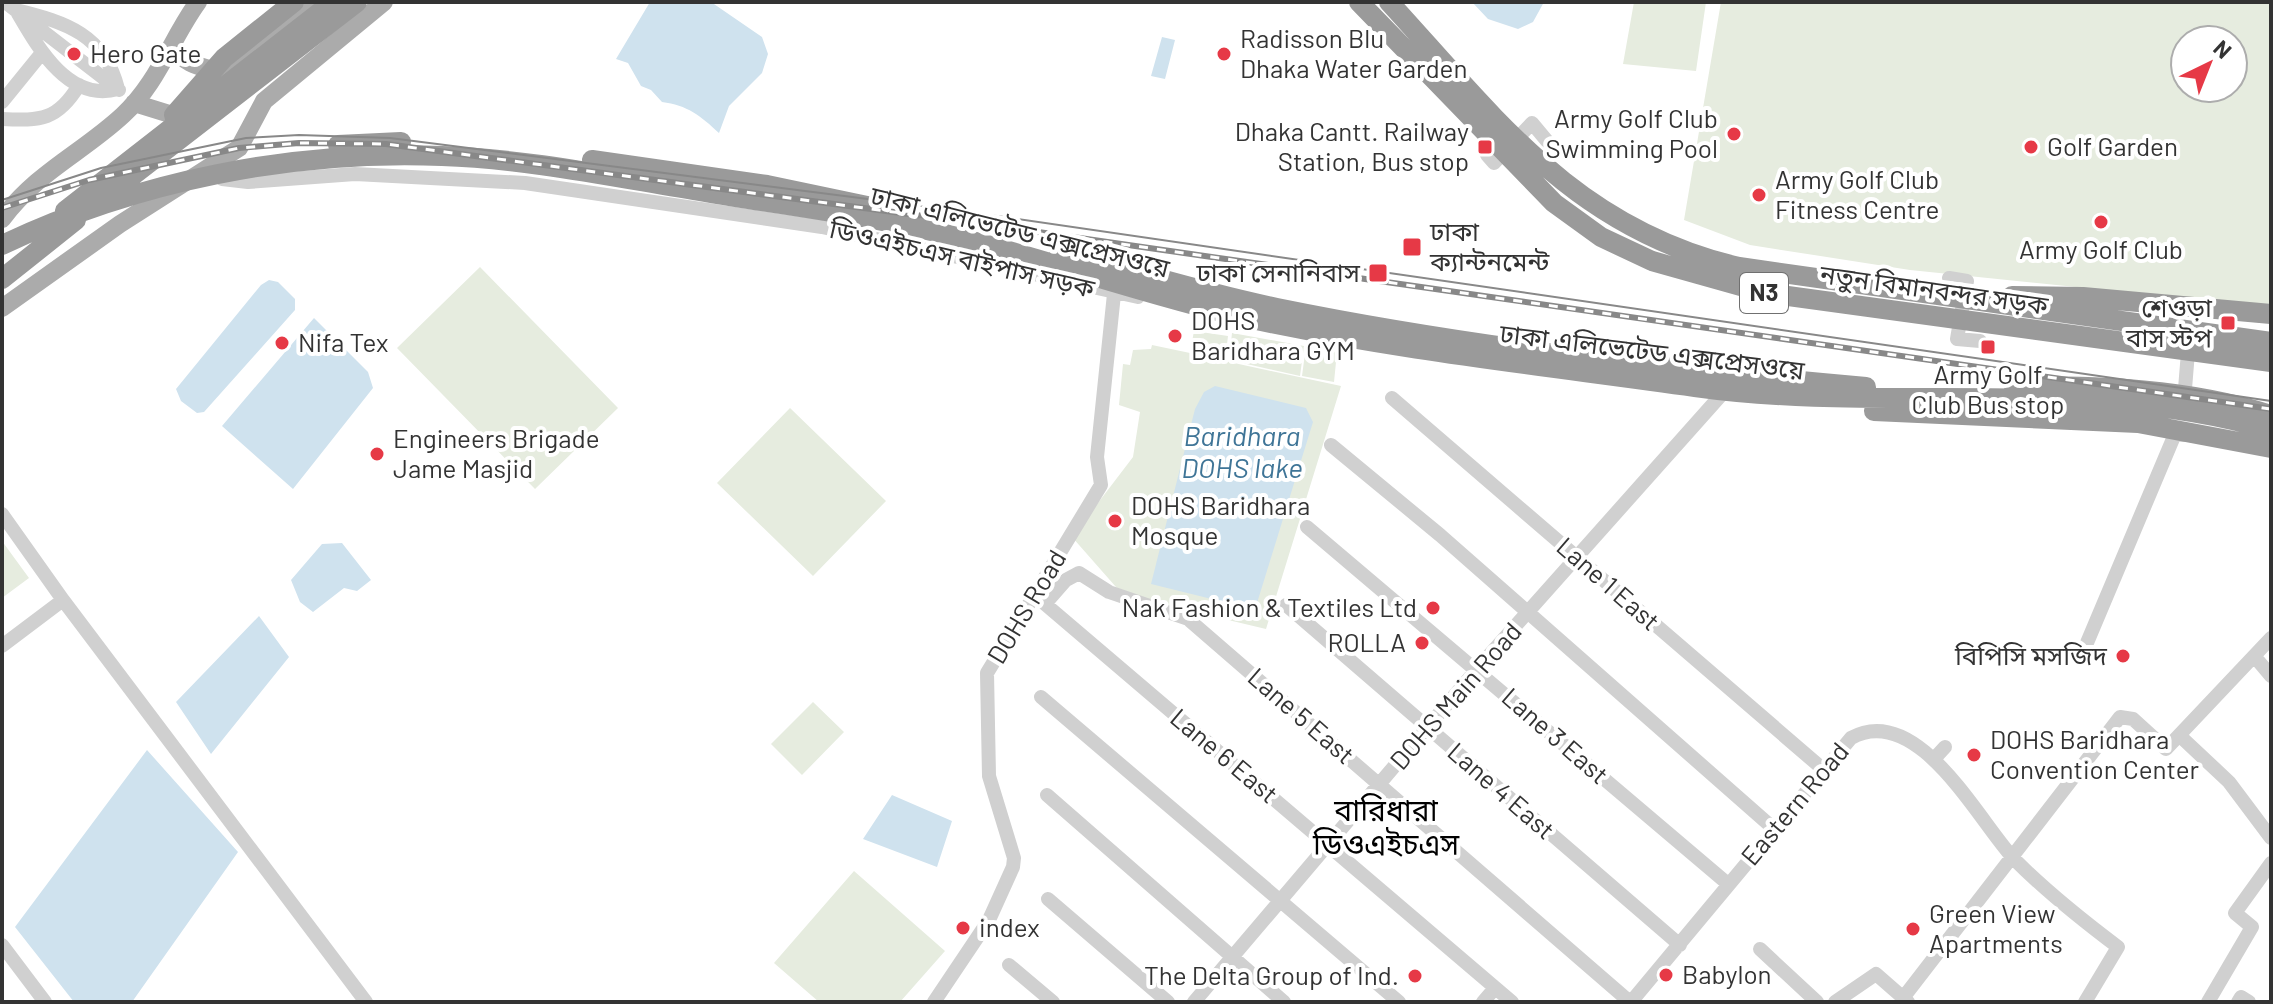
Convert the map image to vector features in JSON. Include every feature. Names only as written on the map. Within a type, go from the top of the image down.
[{"type":"highway","points":[[2,260],[333,2]]},
{"type":"highway","points":[[2,279],[357,2]]},
{"type":"highway","name":"নতুন বিমানবন্দর সড়ক","points":[[1359,2],[1554,203],[1601,237],[1652,261],[1766,293],[2271,362]]},
{"type":"highway","name":"নতুন বিমানবন্দর সড়ক","points":[[1389,2],[1545,167],[1579,196],[1629,228],[1702,258],[1739,267],[2271,342]]},
{"type":"highway","points":[[154,141],[224,58],[304,6]]},
{"type":"highway","points":[[1396,42],[1413,28]]},
{"type":"highway","name":"ঢাকা এলিভেটেড এক্সপ্রেসওয়ে","points":[[2,230],[71,201],[209,164],[294,148],[345,144],[468,144],[767,185],[946,222],[1274,307],[1367,325],[1726,375],[1875,388],[2115,386],[2211,397],[2271,415]]},
{"type":"highway","name":"ঢাকা এলিভেটেড এক্সপ্রেসওয়ে","points":[[2,245],[110,202],[172,185],[262,167],[324,159],[384,156],[496,159],[896,224],[963,238],[1243,317],[1365,341],[1798,399],[2123,402],[2210,414],[2271,430]]},
{"type":"highway","points":[[1970,301],[2054,295],[2270,314]]},
{"type":"highway","points":[[2211,397],[2251,396],[2271,401]]},
{"type":"highway","points":[[1798,399],[1816,405],[1920,414],[2138,423],[2271,448]]},
{"type":"main road","points":[[2,219],[22,192],[134,103],[159,71],[198,2]]},
{"type":"main road","points":[[134,103],[179,118],[210,120],[259,95],[303,67],[384,2]]},
{"type":"main road","points":[[229,71],[276,34],[304,6]]},
{"type":"main road","points":[[304,6],[303,25],[312,34],[333,43]]},
{"type":"main road","points":[[276,34],[288,34],[294,38],[303,50],[303,67]]},
{"type":"main road","points":[[173,46],[186,62],[229,71],[259,95]]},
{"type":"main road","points":[[159,71],[160,98],[179,118]]},
{"type":"main road","points":[[2,308],[159,198],[198,177],[239,148],[259,95]]},
{"type":"main road","points":[[2,260],[19,278],[37,281]]},
{"type":"main road","points":[[2,287],[2,300]]},
{"type":"street","points":[[11,6],[41,54],[79,85],[102,92],[118,89]]},
{"type":"street","points":[[11,6],[134,103]]},
{"type":"street","points":[[11,6],[81,33],[109,59],[118,89]]},
{"type":"street","points":[[2,102],[41,54]]},
{"type":"street","points":[[2,119],[35,121],[49,116],[67,104],[79,85]]},
{"type":"street","points":[[1490,159],[1532,123],[1547,141]]},
{"type":"street","name":"ডিওএইচএস বাইপাস সড়ক","points":[[198,177],[248,182],[355,174],[525,183],[822,227],[1114,294],[1722,394],[1936,408],[2175,434],[2271,455]]},
{"type":"street","points":[[1949,278],[1967,281],[1957,339],[1980,341]]},
{"type":"street","name":"DOHS Road","points":[[934,1002],[989,920],[1013,867],[1014,858],[989,776],[987,673],[1101,485],[1097,457],[1114,294]]},
{"type":"street","points":[[2081,657],[2175,434],[2185,398],[2188,352]]},
{"type":"street","name":"DOHS Main Road","points":[[1194,1002],[1477,669],[1722,394]]},
{"type":"street","name":"Lane 1 East","points":[[1392,398],[1824,770]]},
{"type":"street","points":[[1331,445],[1773,828]]},
{"type":"street","points":[[2,514],[63,600],[366,1002]]},
{"type":"street","name":"Lane 3 East","points":[[1307,527],[1728,884]]},
{"type":"street","name":"Lane 5 East","points":[[1045,604],[1066,580],[1079,573],[1109,592],[1188,619],[1631,1002]]},
{"type":"street","points":[[2,646],[63,600]]},
{"type":"street","name":"Lane 6 East","points":[[1045,604],[1512,1002]]},
{"type":"street","name":"Lane 4 East","points":[[1286,605],[1680,945]]},
{"type":"street","points":[[1835,1002],[1876,974],[1905,1000],[2070,778],[2120,717],[2133,719],[2166,749],[2271,638]]},
{"type":"street","points":[[2255,657],[2271,676]]},
{"type":"street","points":[[1041,697],[1399,1002]]},
{"type":"street","name":"Eastern Road","points":[[1631,1002],[1851,738],[1869,732],[1908,740],[1934,759],[2013,858],[2057,899],[2118,947],[2085,1002]]},
{"type":"street","points":[[2180,736],[2229,782],[2271,838]]},
{"type":"street","points":[[1934,759],[1945,747]]},
{"type":"street","points":[[1047,795],[1284,1002]]},
{"type":"street","points":[[2208,1002],[2252,927],[2235,913],[2271,863]]},
{"type":"street","points":[[1048,899],[1168,1002]]},
{"type":"street","points":[[2,945],[45,1002]]},
{"type":"street","points":[[1760,949],[1817,1002]]},
{"type":"street","points":[[1009,965],[1053,1002]]},
{"type":"street","points":[[1483,1002],[1495,988]]},
{"type":"street","points":[[2238,1002],[2241,997],[2249,1002]]},
{"type":"shaded area","points":[[1634,2],[1706,2],[1696,71],[1623,64]]},
{"type":"shaded area","points":[[1721,2],[2271,2],[2271,307],[1910,270],[1750,245],[1684,220]]},
{"type":"shaded area","points":[[480,267],[618,408],[535,489],[397,348]]},
{"type":"shaded area","points":[[1194,331],[1228,336],[1225,361],[1341,386],[1266,629],[1123,595],[1072,537],[1133,457],[1140,412],[1119,405],[1123,364],[1130,365],[1133,350],[1151,349],[1152,345],[1190,353]]},
{"type":"shaded area","points":[[1232,333],[1304,346],[1300,376],[1229,360]]},
{"type":"shaded area","points":[[1306,346],[1337,352],[1334,382],[1302,376]]},
{"type":"shaded area","points":[[790,408],[886,501],[813,576],[717,483]]},
{"type":"shaded area","points":[[2,541],[29,578],[2,598]]},
{"type":"shaded area","points":[[813,702],[844,732],[802,775],[771,744]]},
{"type":"shaded area","points":[[854,871],[945,951],[900,1002],[819,1002],[774,963]]},
{"type":"water","points":[[650,2],[711,2],[762,37],[768,54],[762,73],[729,106],[719,133],[693,112],[662,102],[651,90],[641,86],[628,63],[616,59]]},
{"type":"water","points":[[1472,2],[1544,2],[1533,22],[1518,29],[1488,19]]},
{"type":"water","points":[[1162,37],[1175,40],[1165,79],[1151,76]]},
{"type":"water","points":[[269,280],[278,282],[295,299],[295,310],[204,412],[197,413],[181,401],[176,389],[261,285]]},
{"type":"water","points":[[314,318],[368,372],[373,388],[293,489],[222,426]]},
{"type":"water","name":"Baridhara DOHS lake","points":[[1215,386],[1306,408],[1313,422],[1257,603],[1252,609],[1151,584],[1195,409],[1204,392]]},
{"type":"water","points":[[342,543],[371,580],[357,591],[344,588],[313,612],[300,602],[291,580],[322,544]]},
{"type":"water","points":[[259,616],[289,657],[211,754],[176,702]]},
{"type":"water","points":[[147,750],[238,852],[132,1002],[74,1002],[15,927]]},
{"type":"water","points":[[892,795],[952,821],[937,867],[863,839]]},
{"type":"tram line","points":[[2,200],[101,168],[246,138],[299,135],[390,138],[962,211],[2271,401]]},
{"type":"railway","points":[[2,208],[89,180],[239,148],[299,143],[386,144],[961,221],[2271,409]]},
{"type":"place","name":"Hero Gate","points":[[74,54]]},
{"type":"place","name":"Radisson Blu Dhaka Water Garden","points":[[1224,54]]},
{"type":"place","name":"Army Golf Club Swimming Pool","points":[[1734,134]]},
{"type":"place","name":"Dhaka Cantt. Railway Station, Bus stop","points":[[1485,147]]},
{"type":"place","name":"Golf Garden","points":[[2031,147]]},
{"type":"place","name":"Army Golf Club Fitness Centre","points":[[1759,195]]},
{"type":"place","name":"Army Golf Club","points":[[2101,222]]},
{"type":"place","name":"ঢাকা ক্যান্টনমেন্ট","points":[[1412,247]]},
{"type":"place","name":"ঢাকা সেনানিবাস","points":[[1378,273]]},
{"type":"place","name":"শেওড়া বাস স্টপ","points":[[2228,323]]},
{"type":"place","name":"DOHS Baridhara GYM","points":[[1175,336]]},
{"type":"place","name":"Nifa Tex","points":[[282,343]]},
{"type":"place","name":"Army Golf Club Bus stop","points":[[1988,347]]},
{"type":"place","name":"Engineers Brigade Jame Masjid","points":[[377,454]]},
{"type":"place","name":"DOHS Baridhara Mosque","points":[[1115,521]]},
{"type":"place","name":"Nak Fashion & Textiles Ltd","points":[[1433,608]]},
{"type":"place","name":"ROLLA","points":[[1422,643]]},
{"type":"place","name":"বিপিসি মসজিদ","points":[[2123,656]]},
{"type":"place","name":"DOHS Baridhara Convention Center","points":[[1974,755]]},
{"type":"place","name":"index","points":[[963,928]]},
{"type":"place","name":"Green View Apartments","points":[[1913,929]]},
{"type":"place","name":"Babylon","points":[[1666,975]]},
{"type":"place","name":"The Delta Group of Ind.","points":[[1415,976]]},
{"type":"district","name":"বারিধারা ডিওএইচএস","points":[[1386,828]]}]
